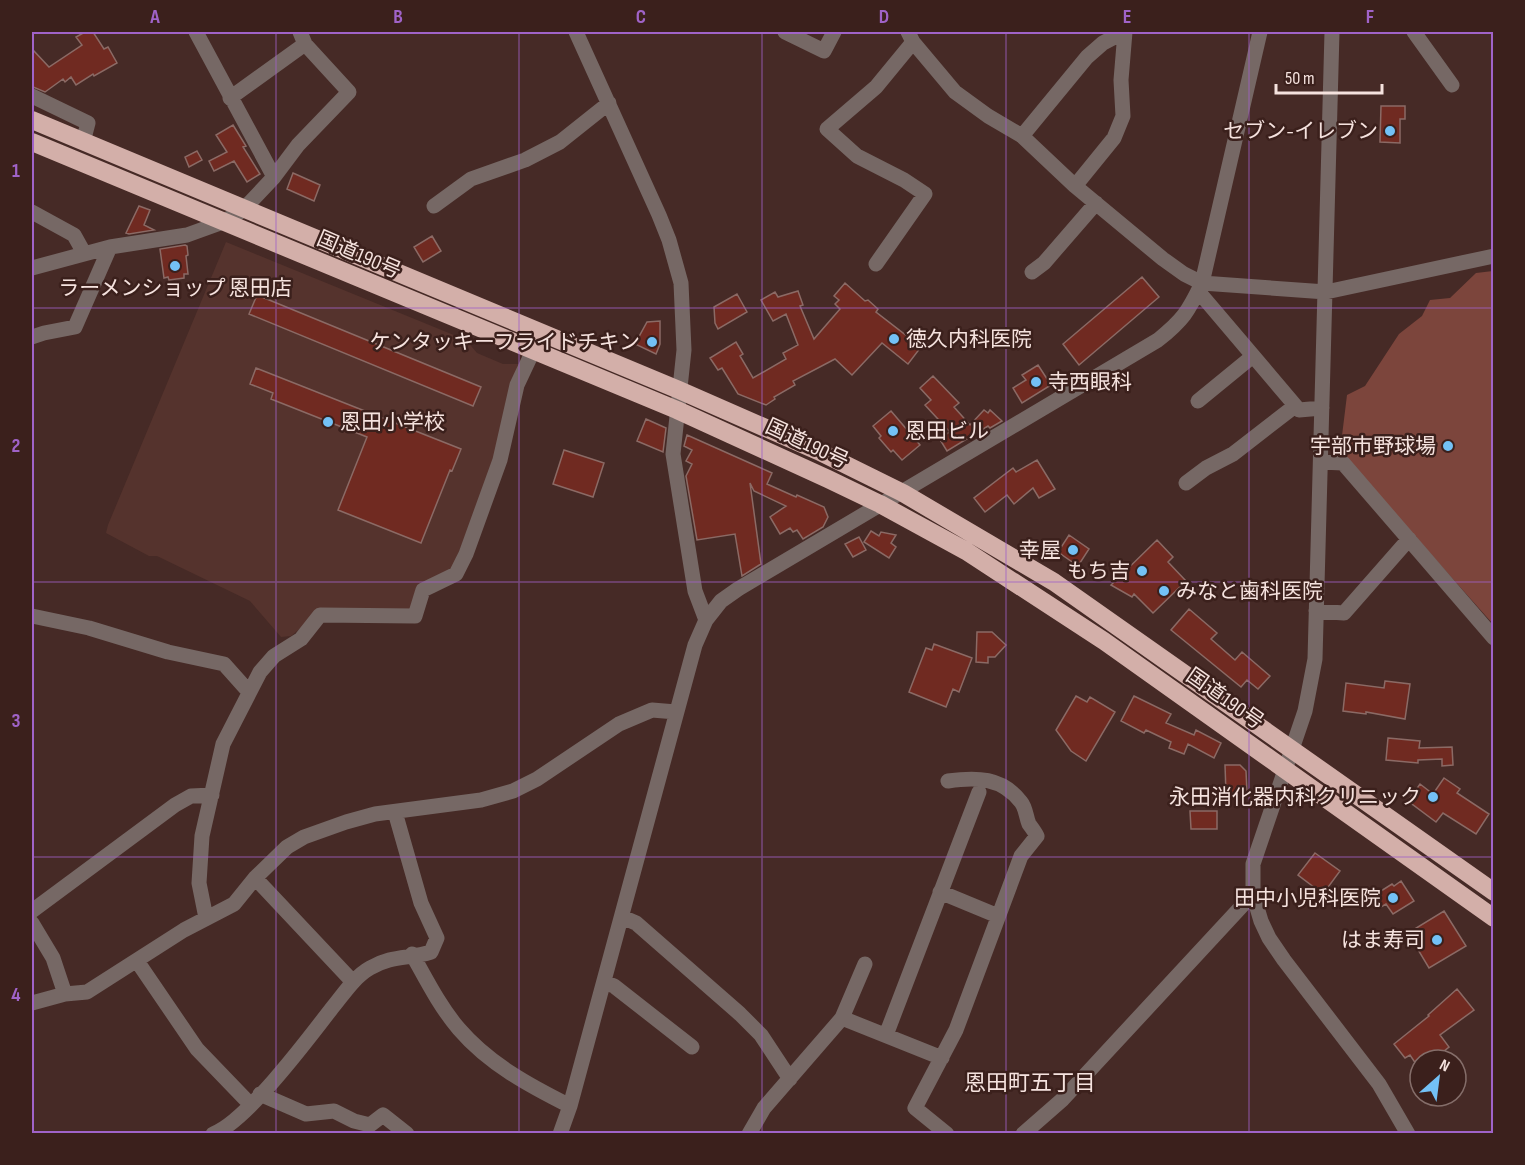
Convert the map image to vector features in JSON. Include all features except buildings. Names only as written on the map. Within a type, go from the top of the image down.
[{"type":"highway","name":"国道190号","points":[[32,120],[679,390],[903,492],[1054,582],[1494,892]]},
{"type":"highway","name":"国道190号","points":[[32,142],[677,410],[880,504],[966,551],[1018,584],[1104,642],[1494,918]]},
{"type":"street","points":[[196,32],[274,177]]},
{"type":"street","points":[[576,32],[642,174],[669,240],[681,283],[684,350],[673,454],[695,591],[706,620]]},
{"type":"street","points":[[785,32],[824,51],[834,32]]},
{"type":"street","points":[[1022,136],[1087,57],[1103,43],[1125,32]]},
{"type":"street","points":[[1075,186],[1114,138],[1123,116],[1121,80],[1125,32]]},
{"type":"street","points":[[560,1134],[570,1106],[695,645],[706,620],[721,601],[738,589],[1158,340],[1180,322],[1200,287],[1260,32]]},
{"type":"street","points":[[1332,32],[1315,659],[1311,683],[1292,749],[1253,864],[1253,894],[1261,921],[1274,945],[1379,1084],[1408,1134]]},
{"type":"street","points":[[1414,32],[1452,85]]},
{"type":"street","points":[[876,264],[925,194],[904,180],[857,156],[827,129],[876,87],[911,37],[955,92],[988,116],[1022,136],[1075,186],[1200,287],[1253,356],[1299,410],[1322,408]]},
{"type":"street","points":[[32,268],[110,247],[187,235],[223,222],[243,210],[274,177],[298,145],[349,92],[303,38],[230,98]]},
{"type":"street","points":[[32,96],[88,123],[83,142]]},
{"type":"street","points":[[434,206],[471,179],[525,160],[560,142],[609,104]]},
{"type":"street","points":[[1032,272],[1044,263],[1096,202]]},
{"type":"street","points":[[32,212],[74,235],[84,253]]},
{"type":"street","points":[[32,337],[75,327],[110,247]]},
{"type":"street","points":[[1200,287],[1326,292],[1494,256]]},
{"type":"street","points":[[206,918],[199,883],[202,836],[223,744],[260,672],[274,656],[301,639],[320,615],[415,616],[423,590],[456,574],[466,554],[500,460],[517,385],[533,351]]},
{"type":"street","points":[[1198,401],[1253,356]]},
{"type":"street","points":[[1186,483],[1206,468],[1233,454],[1295,406]]},
{"type":"street","points":[[1322,462],[1343,463],[1494,638]]},
{"type":"street","points":[[1316,611],[1344,613],[1409,539]]},
{"type":"street","points":[[32,616],[89,628],[168,652],[224,664],[249,692]]},
{"type":"street","points":[[32,1003],[65,994],[87,992],[206,918],[234,904],[255,878],[287,847],[304,837],[345,822],[395,812],[481,800],[513,791],[537,779],[619,724],[652,710],[676,712]]},
{"type":"street","points":[[947,1134],[915,1108],[956,1030],[1021,856],[1037,836],[1029,824],[1023,803],[1008,788],[992,780],[967,778],[948,781]]},
{"type":"street","points":[[886,1035],[979,792]]},
{"type":"street","points":[[32,911],[175,805],[191,796],[212,795]]},
{"type":"street","points":[[213,1134],[221,1131],[255,1100],[309,1038],[353,982],[368,969],[389,959],[431,952],[437,938],[421,903],[395,812]]},
{"type":"street","points":[[255,878],[353,982]]},
{"type":"street","points":[[940,892],[998,916]]},
{"type":"street","points":[[1023,1134],[1063,1099],[1253,894]]},
{"type":"street","points":[[622,917],[636,923],[740,1014],[761,1035],[790,1079]]},
{"type":"street","points":[[32,923],[53,958],[65,994]]},
{"type":"street","points":[[411,954],[443,1008],[478,1048],[505,1070],[535,1089],[570,1106]]},
{"type":"street","points":[[136,961],[197,1048],[255,1100],[306,1114],[334,1111],[354,1121],[370,1125],[383,1115],[407,1134]]},
{"type":"street","points":[[749,1134],[764,1108],[842,1018],[865,964]]},
{"type":"street","points":[[604,982],[614,986],[692,1047]]},
{"type":"street","points":[[842,1018],[942,1058]]},
{"type":"shaded area","name":"恩田小学校","points":[[226,242],[466,340],[477,353],[503,364],[518,364],[497,456],[450,574],[409,614],[308,622],[291,636],[281,637],[250,601],[157,556],[149,556],[106,533]]},
{"type":"shaded area","name":"宇部市野球場","points":[[1493,271],[1493,624],[1340,452],[1347,395],[1365,386],[1399,334],[1422,316],[1430,300],[1450,298],[1476,273]]},
{"type":"place","name":"セブン-イレブン","points":[[1390,131]]},
{"type":"place","name":"ラーメンショップ 恩田店","points":[[175,266]]},
{"type":"place","name":"徳久内科医院","points":[[894,339]]},
{"type":"place","name":"ケンタッキーフライドチキン","points":[[652,342]]},
{"type":"place","name":"寺西眼科","points":[[1036,382]]},
{"type":"place","name":"恩田小学校","points":[[328,422]]},
{"type":"place","name":"恩田ビル","points":[[893,431]]},
{"type":"place","name":"宇部市野球場","points":[[1448,446]]},
{"type":"place","name":"幸屋","points":[[1073,550]]},
{"type":"place","name":"もち吉","points":[[1142,571]]},
{"type":"place","name":"みなと歯科医院","points":[[1164,591]]},
{"type":"place","name":"永田消化器内科クリニック","points":[[1433,797]]},
{"type":"place","name":"田中小児科医院","points":[[1393,898]]},
{"type":"place","name":"はま寿司","points":[[1437,940]]},
{"type":"district","name":"恩田町五丁目","points":[[1030,1083]]}]
